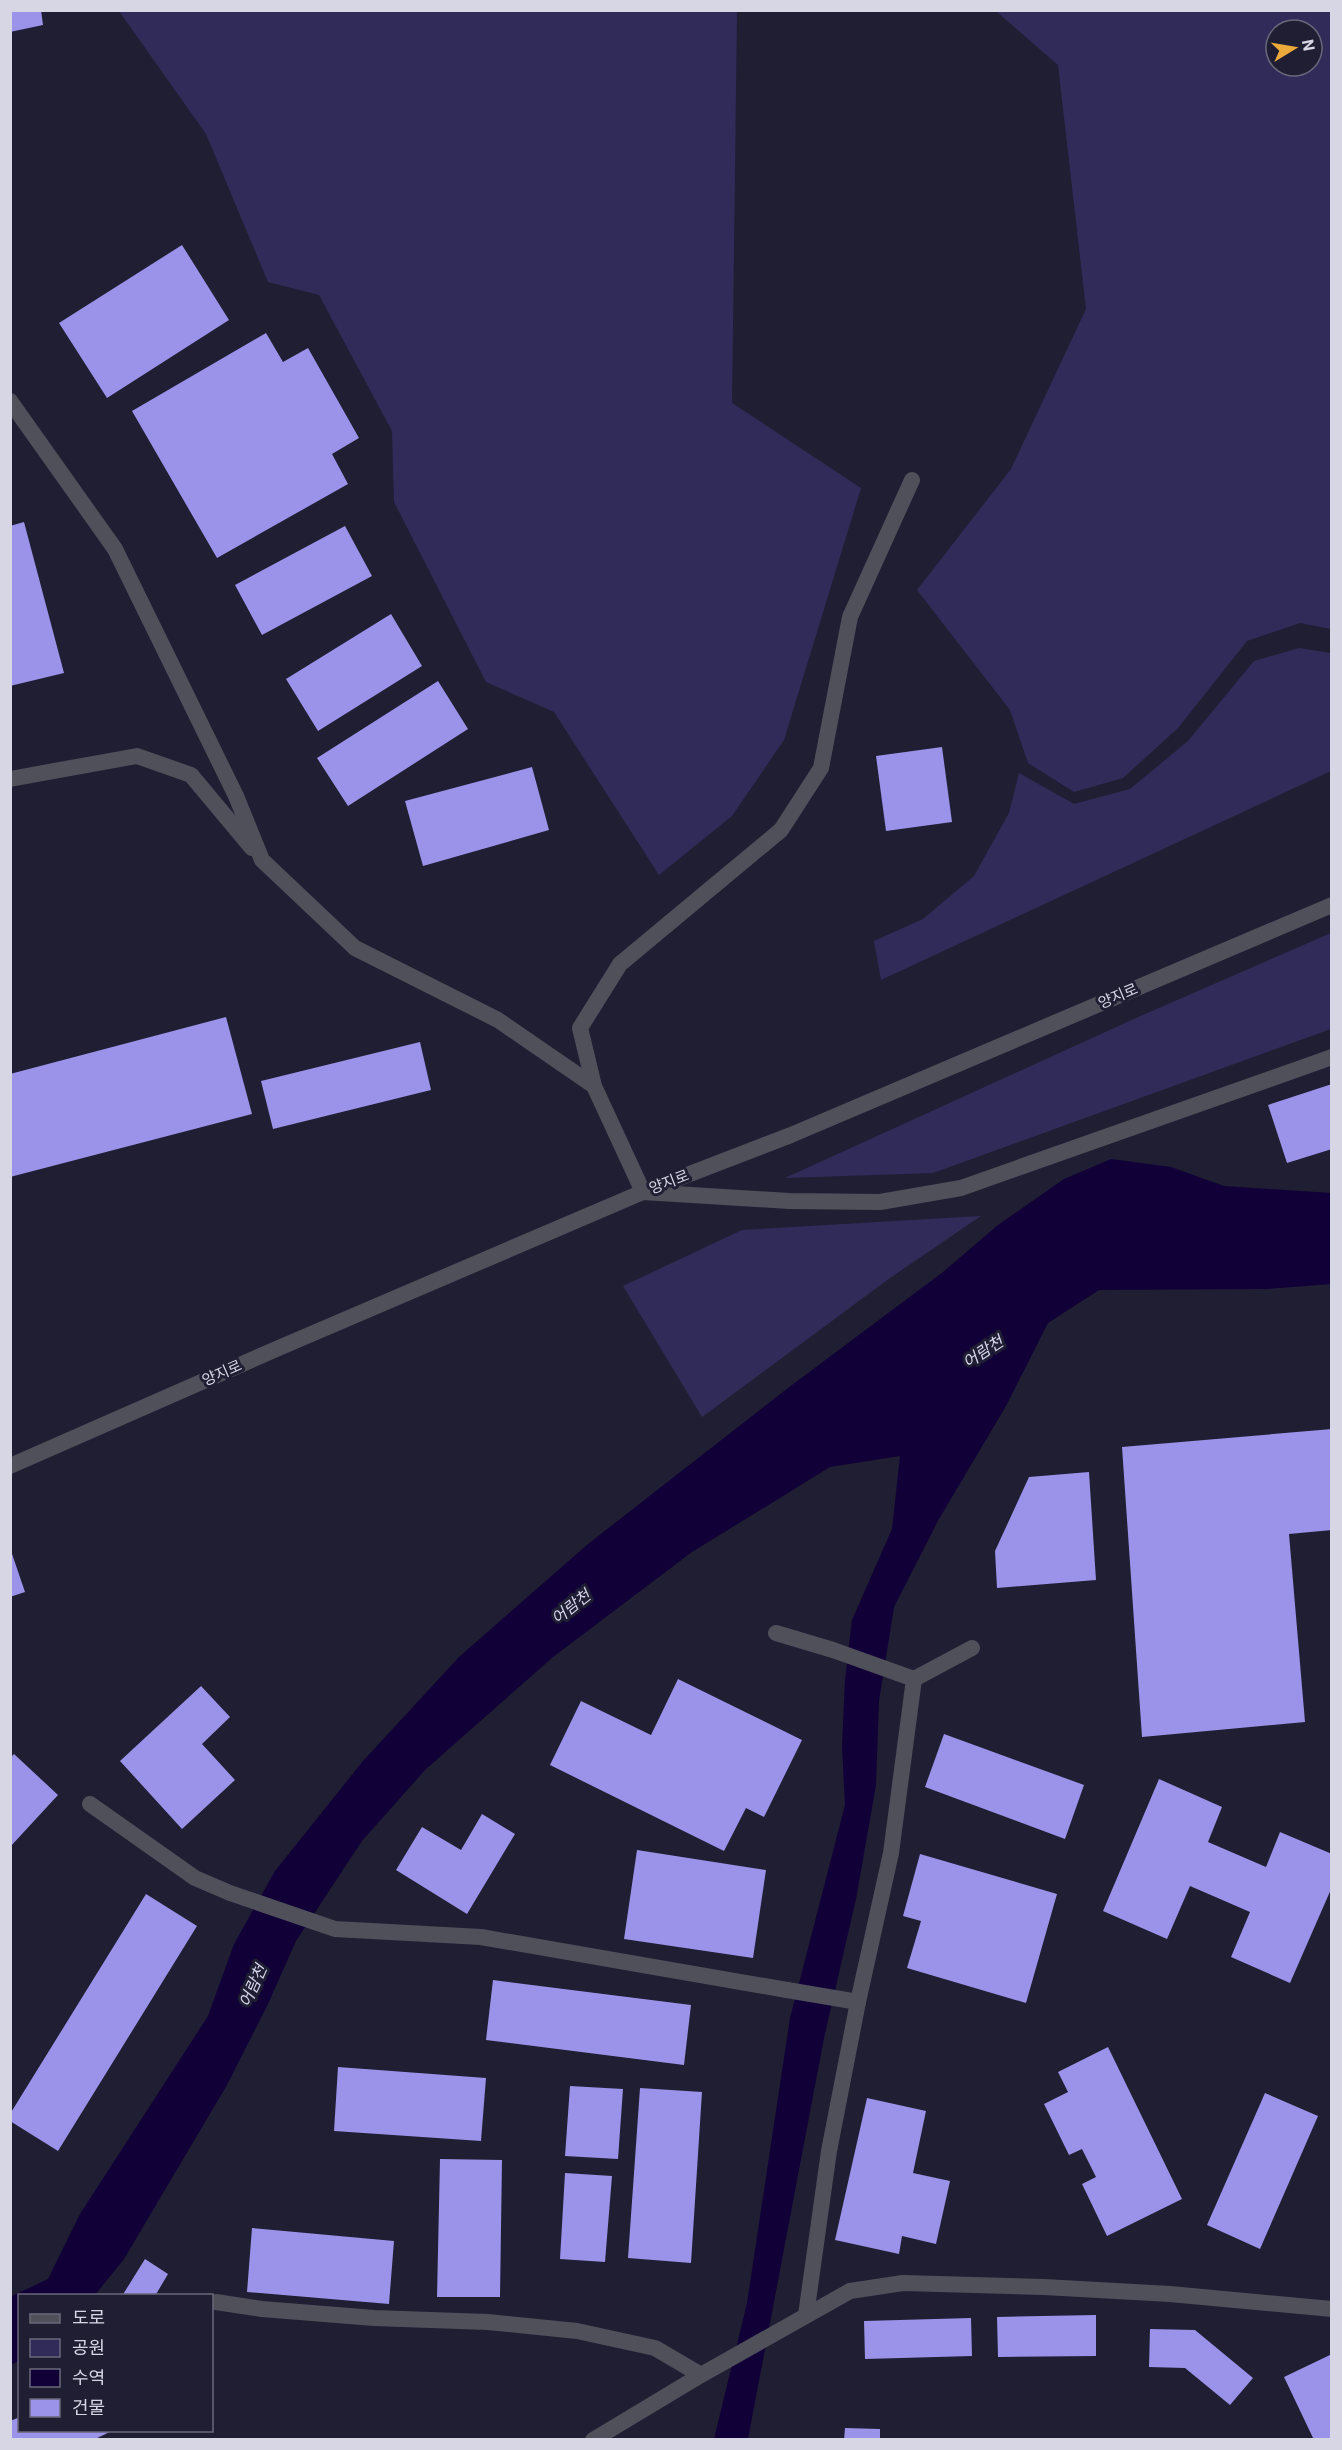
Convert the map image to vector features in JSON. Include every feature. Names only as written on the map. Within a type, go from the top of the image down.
[{"type":"street","points":[[10,401],[115,549],[236,796],[262,860]]},
{"type":"street","points":[[912,480],[850,617],[821,768],[781,830],[620,964],[580,1028],[594,1086],[644,1192],[789,1201],[880,1202],[961,1188],[1332,1057]]},
{"type":"street","points":[[10,779],[137,756],[191,775],[262,860],[355,948],[498,1020],[594,1086]]},
{"type":"street","name":"양지로","points":[[10,1466],[644,1192],[791,1135],[1332,905]]},
{"type":"street","points":[[776,1633],[833,1650],[914,1679],[972,1648]]},
{"type":"street","points":[[806,2315],[829,2151],[858,2002],[891,1853],[914,1679]]},
{"type":"street","points":[[90,1804],[195,1878],[230,1893],[335,1929],[481,1937],[858,2002]]},
{"type":"street","points":[[593,2439],[719,2364],[850,2291],[903,2283],[1170,2294],[1332,2309]]},
{"type":"street","points":[[216,2302],[262,2309],[374,2318],[488,2322],[577,2331],[655,2348],[700,2375]]},
{"type":"green space","points":[[119,11],[737,11],[732,403],[861,488],[784,740],[732,816],[659,875],[554,712],[486,682],[394,502],[392,431],[319,295],[268,282],[206,134]]},
{"type":"green space","points":[[996,11],[1331,11],[1331,629],[1300,623],[1247,641],[1178,728],[1123,778],[1074,792],[1028,763],[1010,710],[917,590],[1011,469],[1086,309],[1058,65]]},
{"type":"green space","points":[[1299,648],[1331,653],[1331,771],[881,980],[874,941],[923,919],[974,876],[1009,813],[1019,773],[1074,804],[1130,789],[1188,741],[1254,661]]},
{"type":"green space","points":[[1331,933],[1331,1029],[933,1173],[785,1178],[1136,1018]]},
{"type":"green space","points":[[981,1216],[890,1278],[702,1417],[623,1286],[742,1230]]},
{"type":"water","name":"어람천","points":[[1111,1159],[1171,1167],[1224,1186],[1331,1193],[1331,1284],[1268,1289],[1099,1290],[1048,1323],[1006,1406],[939,1519],[894,1607],[879,1701],[876,1785],[856,1899],[824,2038],[748,2439],[714,2439],[747,2303],[790,2018],[845,1805],[842,1746],[845,1680],[852,1620],[892,1529],[900,1456],[830,1467],[692,1552],[553,1657],[425,1770],[362,1841],[296,1941],[268,2004],[227,2085],[124,2259],[96,2294],[18,2294],[18,2362],[11,2365],[10,2297],[48,2279],[80,2214],[208,2016],[234,1944],[275,1871],[363,1761],[459,1657],[588,1544],[788,1388],[943,1272],[998,1225],[1064,1179]]},
{"type":"building","points":[[10,10],[41,10],[43,25],[10,32]]},
{"type":"building","points":[[182,245],[229,320],[107,398],[59,323]]},
{"type":"building","points":[[266,333],[283,362],[308,348],[359,438],[332,454],[348,484],[217,558],[132,411]]},
{"type":"building","points":[[24,522],[64,673],[10,686],[10,526]]},
{"type":"building","points":[[345,526],[372,576],[262,635],[235,585]]},
{"type":"building","points":[[391,614],[422,666],[318,731],[286,679]]},
{"type":"building","points":[[438,681],[468,729],[348,806],[317,758]]},
{"type":"building","points":[[942,747],[952,822],[886,831],[876,756]]},
{"type":"building","points":[[532,767],[549,830],[423,866],[405,801]]},
{"type":"building","points":[[226,1017],[252,1114],[10,1177],[10,1074]]},
{"type":"building","points":[[420,1042],[431,1090],[273,1129],[261,1081]]},
{"type":"building","points":[[1332,1084],[1332,1149],[1287,1163],[1268,1105]]},
{"type":"building","points":[[1332,1429],[1332,1530],[1289,1534],[1305,1722],[1142,1737],[1122,1447]]},
{"type":"building","points":[[1089,1472],[1096,1580],[997,1588],[995,1551],[1029,1477]]},
{"type":"building","points":[[10,1548],[25,1592],[10,1597]]},
{"type":"building","points":[[678,1679],[802,1740],[764,1817],[746,1808],[724,1851],[550,1765],[581,1701],[651,1735]]},
{"type":"building","points":[[201,1686],[230,1717],[202,1744],[235,1780],[182,1829],[120,1761]]},
{"type":"building","points":[[944,1734],[1084,1785],[1065,1839],[925,1787]]},
{"type":"building","points":[[14,1754],[58,1795],[10,1847],[10,1758]]},
{"type":"building","points":[[1159,1779],[1222,1807],[1208,1842],[1266,1867],[1280,1832],[1332,1854],[1332,1887],[1290,1983],[1231,1957],[1250,1912],[1190,1886],[1167,1939],[1103,1911]]},
{"type":"building","points":[[482,1814],[515,1834],[467,1914],[396,1870],[422,1827],[461,1850]]},
{"type":"building","points":[[637,1850],[766,1870],[753,1958],[624,1939]]},
{"type":"building","points":[[920,1854],[1057,1894],[1026,2003],[907,1968],[921,1921],[903,1916]]},
{"type":"building","points":[[146,1894],[197,1926],[58,2151],[10,2121],[10,2114]]},
{"type":"building","points":[[493,1980],[691,2005],[684,2065],[486,2040]]},
{"type":"building","points":[[1108,2047],[1182,2199],[1107,2236],[1082,2184],[1096,2177],[1082,2149],[1069,2155],[1044,2104],[1068,2092],[1058,2072]]},
{"type":"building","points":[[338,2067],[486,2078],[481,2141],[334,2131]]},
{"type":"building","points":[[570,2086],[623,2089],[618,2159],[565,2156]]},
{"type":"building","points":[[640,2088],[702,2092],[691,2263],[628,2258]]},
{"type":"building","points":[[1265,2093],[1318,2116],[1260,2249],[1207,2225]]},
{"type":"building","points":[[867,2098],[926,2111],[913,2173],[950,2181],[936,2244],[902,2236],[899,2254],[835,2240]]},
{"type":"building","points":[[440,2159],[502,2160],[500,2297],[437,2297]]},
{"type":"building","points":[[565,2173],[612,2176],[605,2262],[560,2259]]},
{"type":"building","points":[[252,2228],[394,2241],[389,2304],[247,2292]]},
{"type":"building","points":[[145,2259],[168,2274],[156,2294],[123,2294]]},
{"type":"building","points":[[1096,2315],[1096,2356],[998,2357],[997,2317]]},
{"type":"building","points":[[971,2318],[972,2356],[865,2359],[864,2321]]},
{"type":"building","points":[[1150,2329],[1195,2330],[1253,2378],[1230,2405],[1185,2368],[1149,2367]]},
{"type":"building","points":[[1332,2354],[1332,2440],[1314,2440],[1284,2377]]},
{"type":"building","points":[[18,2418],[18,2432],[110,2432],[93,2440],[10,2440],[10,2421]]},
{"type":"building","points":[[845,2428],[880,2429],[880,2440],[844,2440]]}]
